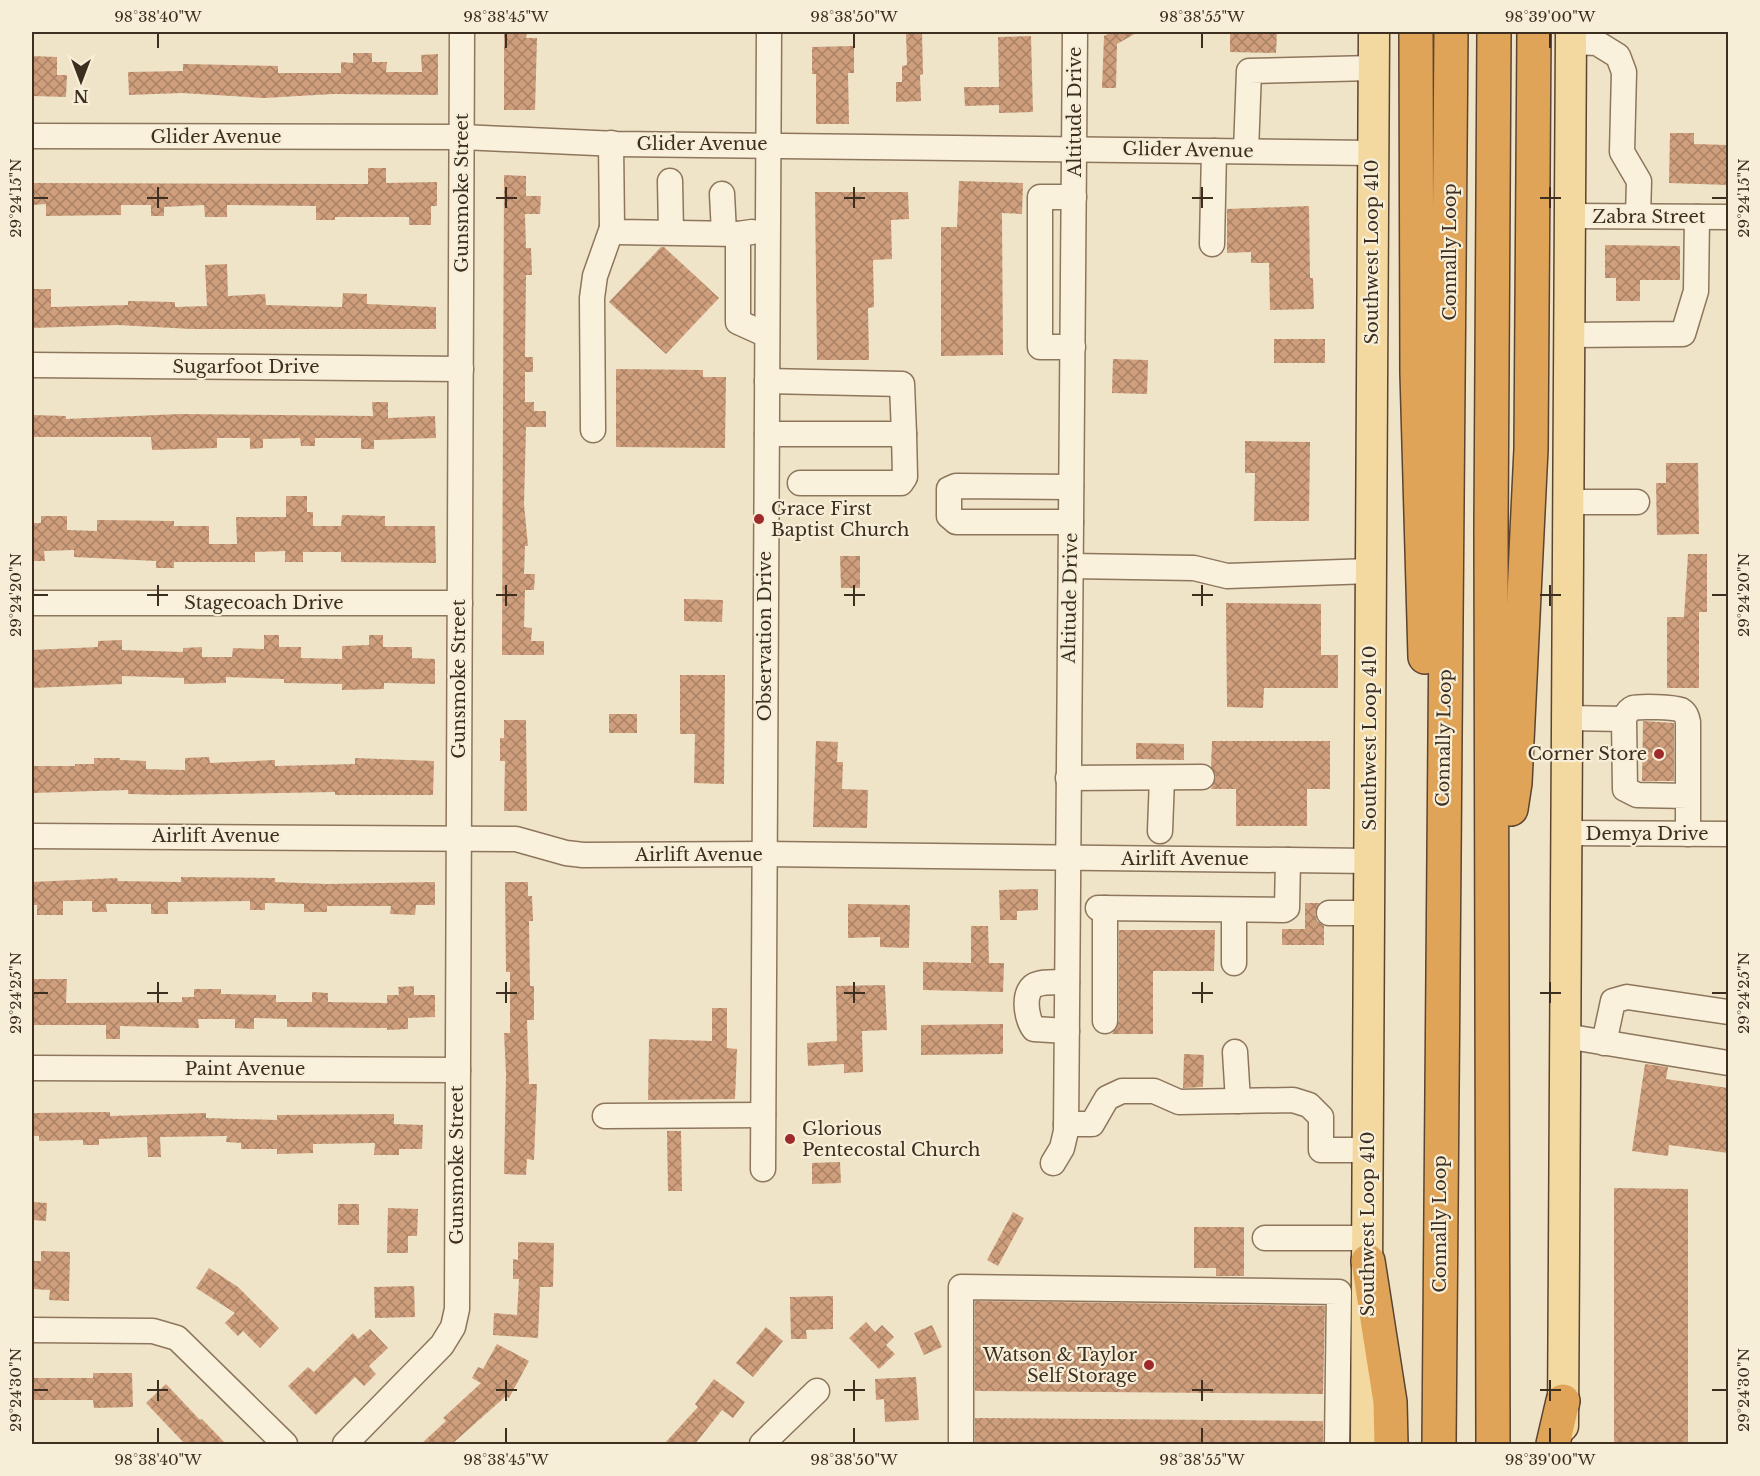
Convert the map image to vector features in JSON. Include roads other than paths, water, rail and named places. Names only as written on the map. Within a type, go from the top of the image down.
[{"type":"highway","points":[[1416,32],[1417,373],[1421,542],[1429,790],[1442,840]]},
{"type":"highway","name":"Connally Loop","points":[[1439,1444],[1442,840],[1448,530],[1451,32]]},
{"type":"highway","points":[[1493,1444],[1494,920],[1491,518],[1494,32]]},
{"type":"highway","points":[[1494,920],[1515,783],[1526,592],[1532,404],[1534,32]]},
{"type":"highway","points":[[1368,1250],[1390,1402],[1391,1444]]},
{"type":"highway","points":[[1553,1444],[1563,1401]]},
{"type":"main road","name":"Southwest Loop 410","points":[[1366,1444],[1352,1400],[1353,1314],[1368,1250],[1374,32]]},
{"type":"main road","points":[[1563,1444],[1570,37]]},
{"type":"street","name":"Gunsmoke Street","points":[[345,1444],[442,1346],[453,1327],[457,1309],[462,32]]},
{"type":"street","name":"Observation Drive","points":[[763,1169],[769,32]]},
{"type":"street","name":"Altitude Drive","points":[[1053,1162],[1062,1148],[1066,1125],[1075,32]]},
{"type":"street","points":[[1570,37],[1597,43],[1618,56],[1624,72],[1622,152],[1639,181],[1638,216]]},
{"type":"street","points":[[1246,151],[1250,71],[1374,68]]},
{"type":"street","name":"Glider Avenue","points":[[32,136],[462,137],[611,143],[1373,153]]},
{"type":"street","points":[[593,430],[592,298],[595,276],[612,228],[611,143]]},
{"type":"street","points":[[1212,244],[1214,151]]},
{"type":"street","points":[[670,181],[671,232]]},
{"type":"street","points":[[722,194],[731,233],[738,322],[767,335]]},
{"type":"street","points":[[1073,347],[1040,347],[1040,197],[1074,198]]},
{"type":"street","name":"Zabra Street","points":[[1570,216],[1728,217]]},
{"type":"street","points":[[1569,335],[1683,334],[1696,291],[1697,217]]},
{"type":"street","points":[[612,228],[618,232],[768,231]]},
{"type":"street","name":"Sugarfoot Drive","points":[[32,365],[461,369]]},
{"type":"street","points":[[767,381],[902,384],[905,477],[901,483],[800,483]]},
{"type":"street","points":[[766,434],[904,434]]},
{"type":"street","points":[[1071,487],[956,486],[949,489],[950,516],[956,522],[1071,522]]},
{"type":"street","points":[[1568,502],[1637,502]]},
{"type":"street","points":[[1071,566],[1194,568],[1227,576],[1371,571]]},
{"type":"street","name":"Stagecoach Drive","points":[[32,603],[460,603]]},
{"type":"street","points":[[1688,796],[1637,795],[1625,789],[1624,719],[1626,712],[1633,708],[1669,708],[1680,709],[1686,714],[1688,722],[1688,796],[1688,834]]},
{"type":"street","points":[[1567,718],[1624,719]]},
{"type":"street","points":[[1068,778],[1202,777]]},
{"type":"street","points":[[1160,831],[1162,778]]},
{"type":"street","name":"Demya Drive","points":[[1566,833],[1728,834]]},
{"type":"street","name":"Airlift Avenue","points":[[32,836],[516,839],[566,854],[583,855],[764,854],[1370,861]]},
{"type":"street","points":[[1105,1022],[1102,908],[1284,910],[1287,908],[1288,860]]},
{"type":"street","points":[[1234,910],[1234,963]]},
{"type":"street","points":[[1329,913],[1369,913]]},
{"type":"street","points":[[1066,1031],[1034,1029],[1029,1023],[1027,1007],[1030,989],[1036,984],[1067,982]]},
{"type":"street","points":[[1604,1044],[1613,1000],[1627,997],[1728,1012]]},
{"type":"street","points":[[1565,1036],[1728,1063]]},
{"type":"street","points":[[1235,1052],[1238,1101]]},
{"type":"street","name":"Paint Avenue","points":[[32,1068],[458,1070]]},
{"type":"street","points":[[1066,1125],[1092,1124],[1107,1098],[1122,1091],[1154,1091],[1179,1102],[1293,1100],[1309,1105],[1321,1117],[1321,1150],[1368,1150]]},
{"type":"street","points":[[605,1116],[763,1115]]},
{"type":"street","points":[[1265,1238],[1368,1250]]},
{"type":"street","points":[[960,1444],[961,1287],[1339,1292],[1353,1314]]},
{"type":"street","points":[[32,1330],[153,1330],[177,1338],[285,1444]]},
{"type":"street","points":[[762,1444],[817,1391]]},
{"type":"street","points":[[1337,1444],[1352,1400]]},
{"type":"place","name":"Grace First Baptist Church","points":[[759,519]]},
{"type":"place","name":"Corner Store","points":[[1659,754]]},
{"type":"place","name":"Glorious Pentecostal Church","points":[[790,1139]]},
{"type":"place","name":"Watson & Taylor Self Storage","points":[[1149,1365]]}]
